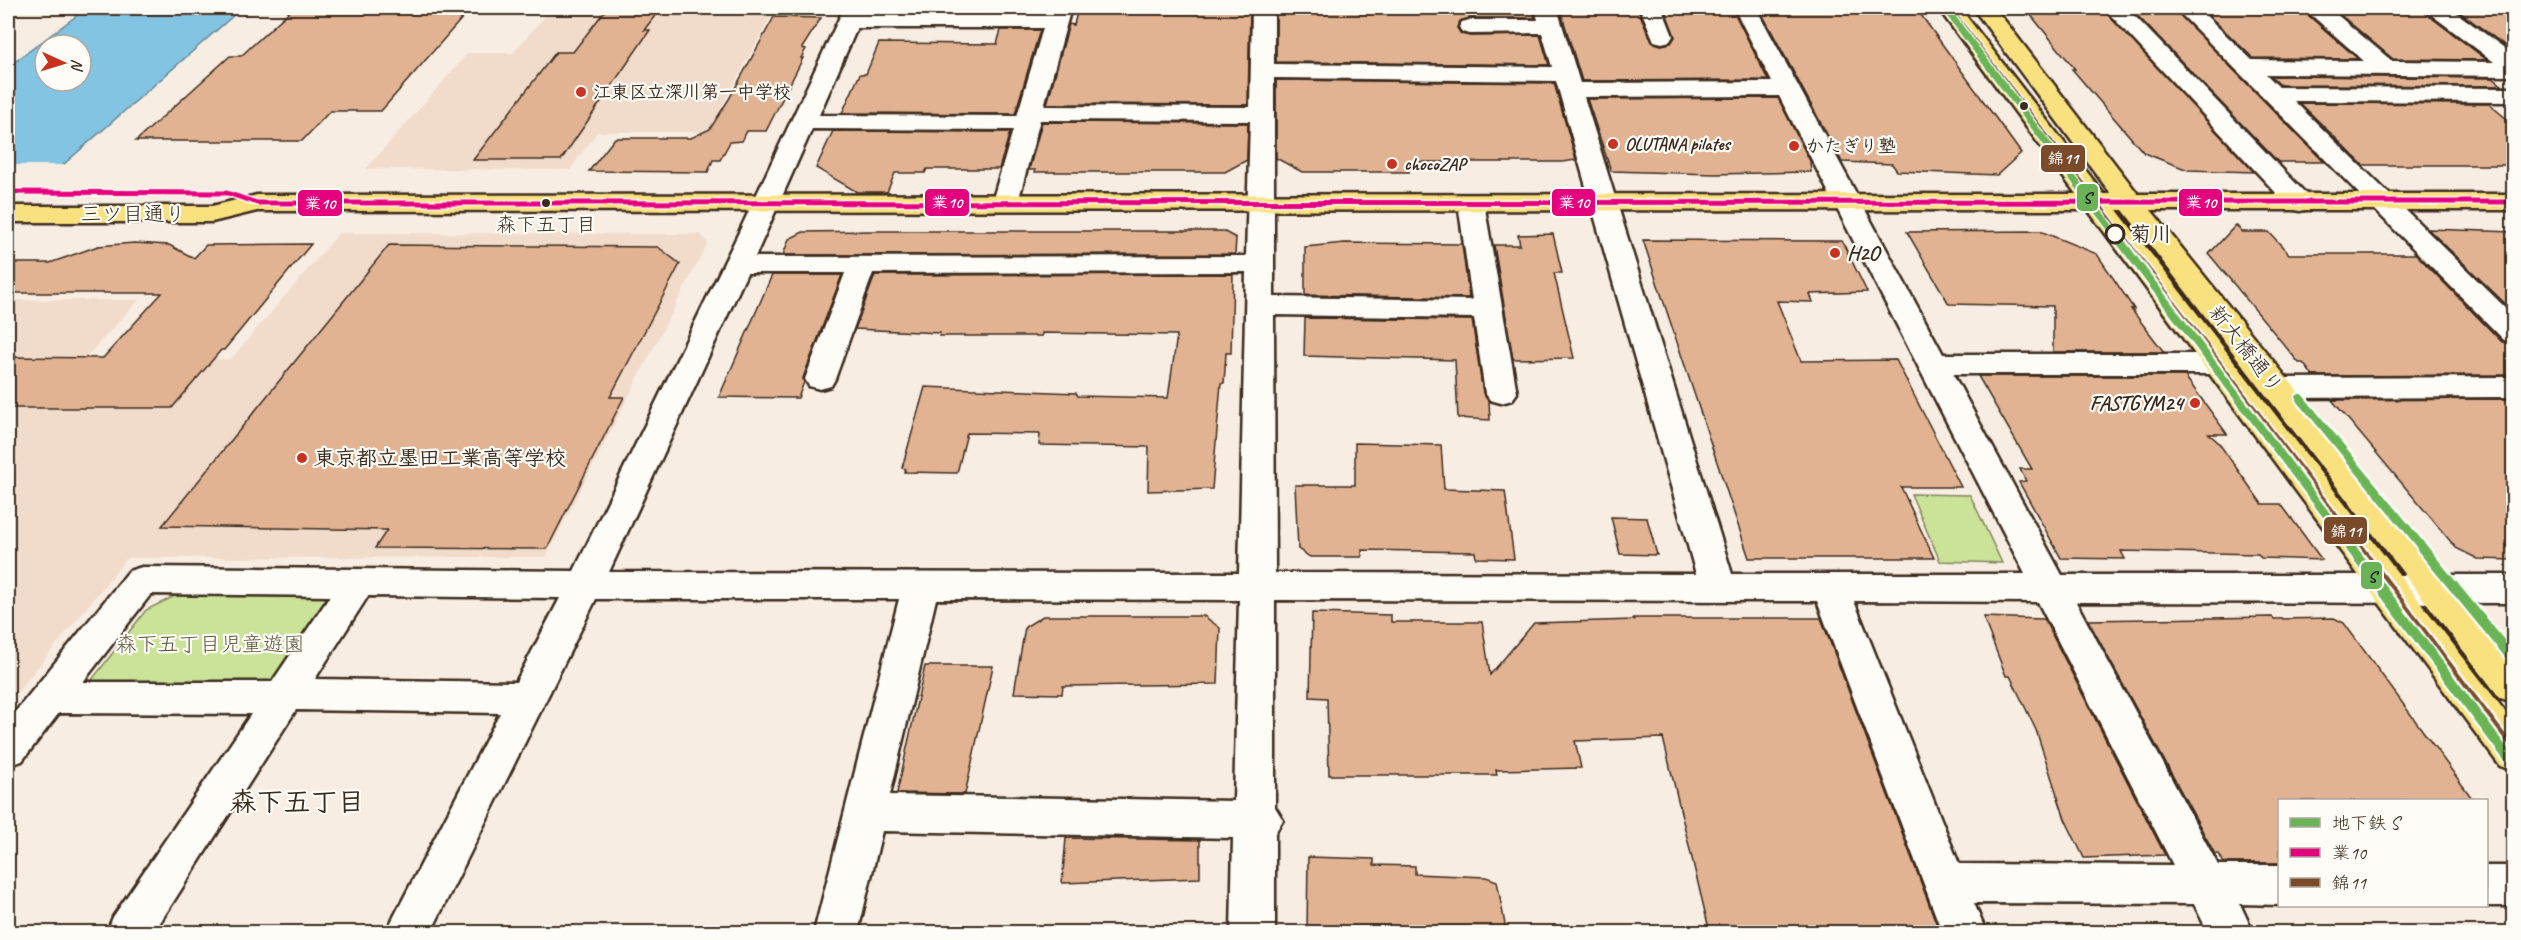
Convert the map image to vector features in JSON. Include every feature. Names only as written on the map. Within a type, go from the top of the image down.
[{"type":"main road","name":"新大橋通り","points":[[1949,8],[2386,588],[2514,754]]},
{"type":"main road","name":"新大橋通り","points":[[1984,8],[2131,203],[2514,687]]},
{"type":"main road","name":"三ツ目通り","points":[[8,192],[227,193],[257,203]]},
{"type":"main road","name":"三ツ目通り","points":[[8,214],[212,214],[257,203],[2514,202]]},
{"type":"street","points":[[1253,933],[1258,820],[1257,586],[1263,8]]},
{"type":"street","points":[[1651,8],[1662,36]]},
{"type":"street","points":[[1745,8],[2230,933]]},
{"type":"street","points":[[2115,8],[2300,203]]},
{"type":"street","points":[[2186,8],[2514,333]]},
{"type":"street","points":[[2317,8],[2386,68]]},
{"type":"street","points":[[2437,8],[2514,67]]},
{"type":"street","points":[[408,933],[585,585],[804,122],[852,14],[1058,14],[1005,202]]},
{"type":"street","points":[[1470,27],[1548,17],[1718,587]]},
{"type":"street","points":[[2245,67],[2514,67]]},
{"type":"street","points":[[1263,71],[1788,89]]},
{"type":"street","points":[[2272,94],[2514,94]]},
{"type":"street","points":[[804,122],[1262,114]]},
{"type":"street","points":[[1471,203],[1501,393]]},
{"type":"street","points":[[737,265],[1260,264]]},
{"type":"street","points":[[820,379],[862,265]]},
{"type":"street","points":[[1260,306],[1487,309]]},
{"type":"street","points":[[1932,364],[2217,364]]},
{"type":"street","points":[[2277,388],[2514,387]]},
{"type":"street","points":[[8,748],[142,580],[585,585],[2514,589]]},
{"type":"street","points":[[129,933],[358,582]]},
{"type":"street","points":[[836,933],[921,585]]},
{"type":"street","points":[[1830,587],[1964,933]]},
{"type":"street","points":[[49,697],[528,698]]},
{"type":"street","points":[[865,813],[1258,820]]},
{"type":"street","points":[[1945,883],[2278,885]]},
{"type":"street","points":[[2488,886],[2514,886]]},
{"type":"shaded area","name":"江東区立深川第一中学校","points":[[552,8],[765,8],[773,12],[708,132],[597,132],[570,170],[366,169],[468,53],[513,53]]},
{"type":"shaded area","name":"東京都立墨田工業高等学校","points":[[339,233],[700,234],[708,242],[546,557],[127,558],[8,704],[8,300],[139,300],[84,359],[231,359]]},
{"type":"green space","points":[[1911,494],[1970,495],[2002,563],[1940,561]]},
{"type":"green space","name":"森下五丁目児童遊園","points":[[177,595],[336,597],[271,694],[84,690],[146,610]]},
{"type":"water","points":[[87,8],[242,8],[8,213],[8,67],[33,48],[33,93],[93,93],[93,33],[54,33]]},
{"type":"pier","points":[[8,165],[67,165],[8,216]]},
{"type":"building","points":[[293,8],[471,8],[381,111],[330,111],[302,141],[136,141],[230,56],[241,56]]},
{"type":"building","points":[[607,8],[661,8],[644,30],[650,30],[561,160],[473,160],[556,52],[573,52]]},
{"type":"building","points":[[1078,8],[1250,8],[1248,105],[1047,104],[1069,24],[1074,25]]},
{"type":"building","points":[[1276,8],[1533,8],[1535,18],[1470,18],[1460,21],[1457,28],[1461,34],[1470,36],[1540,35],[1549,65],[1276,62]]},
{"type":"building","points":[[1762,8],[1916,8],[2021,153],[1997,175],[1897,171],[1892,164],[1842,162],[1760,10],[1764,10]]},
{"type":"building","points":[[2025,8],[2102,8],[2254,172],[2188,170],[2144,153],[2072,69],[2075,69]]},
{"type":"building","points":[[2130,8],[2173,8],[2324,162],[2278,162]]},
{"type":"building","points":[[2201,8],[2304,8],[2308,15],[2358,59],[2253,58]]},
{"type":"building","points":[[2332,8],[2425,10],[2428,15],[2487,60],[2393,59]]},
{"type":"building","points":[[1560,9],[1638,10],[1652,42],[1661,45],[1671,43],[1675,37],[1665,10],[1733,10],[1768,80],[1582,81]]},
{"type":"building","points":[[2457,10],[2514,11],[2514,52]]},
{"type":"building","points":[[774,17],[821,18],[802,48],[806,49],[801,58],[803,58],[766,131],[747,131],[742,141],[730,142],[720,160],[713,160],[708,172],[589,171],[615,138],[691,138],[710,129]]},
{"type":"building","points":[[1001,30],[1040,30],[1015,114],[842,113],[860,74],[866,74],[879,43],[997,44]]},
{"type":"building","points":[[2271,76],[2493,78],[2503,86],[2280,85]]},
{"type":"building","points":[[1276,80],[1554,83],[1576,160],[1563,162],[1408,162],[1409,172],[1302,172],[1276,158]]},
{"type":"building","points":[[1778,98],[1810,161],[1811,172],[1714,174],[1611,171],[1587,99]]},
{"type":"building","points":[[2300,103],[2489,104],[2514,125],[2514,165],[2363,165]]},
{"type":"building","points":[[1042,122],[1248,123],[1247,160],[1225,172],[1035,172],[1035,170],[1029,170]]},
{"type":"building","points":[[833,131],[1010,132],[999,169],[927,169],[925,173],[895,173],[887,192],[857,192],[816,168]]},
{"type":"building","points":[[2236,225],[2242,232],[2269,232],[2289,254],[2416,254],[2502,342],[2514,344],[2514,375],[2313,376],[2303,363],[2299,363],[2209,254]]},
{"type":"building","points":[[2428,229],[2514,232],[2514,312],[2454,254]]},
{"type":"building","points":[[1223,231],[1236,238],[1235,254],[783,255],[789,239],[803,232]]},
{"type":"building","points":[[2040,231],[2097,254],[2134,309],[2131,309],[2164,352],[2053,352],[2053,306],[1949,304],[1907,232]]},
{"type":"building","points":[[1553,234],[1562,273],[1554,273],[1574,358],[1513,359],[1494,245],[1520,245],[1518,235]]},
{"type":"building","points":[[1643,240],[1842,241],[1867,292],[1810,294],[1813,302],[1777,301],[1801,361],[1896,360],[1961,487],[1901,487],[1934,558],[1749,558]]},
{"type":"building","points":[[134,243],[169,245],[194,258],[206,245],[311,244],[224,350],[221,350],[172,408],[8,408],[8,357],[103,358],[162,293],[8,293],[8,263],[50,263],[98,246]]},
{"type":"building","points":[[1344,243],[1462,244],[1469,298],[1305,295],[1305,247]]},
{"type":"building","points":[[389,245],[658,247],[680,264],[610,397],[624,397],[547,549],[375,548],[387,530],[162,526]]},
{"type":"building","points":[[1233,274],[1231,353],[1226,353],[1224,383],[1221,383],[1212,489],[1148,491],[1149,447],[1039,445],[1040,434],[967,433],[957,473],[905,472],[906,469],[902,468],[925,387],[1076,393],[1078,396],[1168,398],[1177,335],[1042,333],[1042,336],[939,336],[940,333],[855,329],[875,275]]},
{"type":"building","points":[[772,275],[842,275],[803,378],[804,382],[798,398],[719,397]]},
{"type":"building","points":[[1305,318],[1472,320],[1483,393],[1489,402],[1490,420],[1458,418],[1455,360],[1304,356]]},
{"type":"building","points":[[1978,376],[2185,376],[2227,434],[2209,434],[2218,442],[2262,504],[2281,504],[2322,560],[2261,558],[2258,554],[2121,551],[2125,559],[2061,558],[2019,482],[2026,481],[2020,469],[2032,469]]},
{"type":"building","points":[[2514,399],[2514,560],[2478,559],[2456,548],[2332,400]]},
{"type":"building","points":[[1355,443],[1441,445],[1444,489],[1505,491],[1514,559],[1476,558],[1475,552],[1362,550],[1362,557],[1310,557],[1298,549],[1295,485],[1355,485]]},
{"type":"building","points":[[1611,517],[1647,518],[1657,555],[1620,554]]},
{"type":"building","points":[[1312,613],[1391,615],[1391,622],[1482,622],[1490,675],[1534,623],[1634,620],[1633,618],[1821,618],[1940,933],[1710,933],[1663,738],[1575,741],[1581,768],[1496,770],[1497,775],[1329,775],[1327,698],[1310,697]]},
{"type":"building","points":[[1043,616],[1204,616],[1220,628],[1218,684],[1063,686],[1062,694],[1014,693],[1025,627]]},
{"type":"building","points":[[1983,617],[2044,619],[2165,855],[2084,858],[2065,819],[2036,730],[2010,676],[2006,676]]},
{"type":"building","points":[[2334,618],[2344,623],[2473,799],[2278,799],[2278,863],[2224,863],[2219,854],[2215,854],[2088,620]]},
{"type":"building","points":[[925,666],[993,666],[965,794],[897,793]]},
{"type":"building","points":[[1066,838],[1200,840],[1200,878],[1062,883]]},
{"type":"building","points":[[1308,857],[1374,859],[1374,865],[1415,866],[1415,874],[1486,877],[1497,881],[1506,930],[1493,930],[1494,933],[1307,933]]},
{"type":"metro line","name":"S","points":[[1945,8],[2514,765]]},
{"type":"metro line","name":"S","points":[[2300,398],[2514,660]]},
{"type":"transit line","name":"錦11","points":[[1949,8],[2514,753]]},
{"type":"transit line","name":"業10","points":[[8,192],[227,193],[257,203],[2514,202]]},
{"type":"place","name":"江東区立深川第一中学校","points":[[581,92]]},
{"type":"place","name":"OLUTANA pilates","points":[[1613,144]]},
{"type":"place","name":"かたぎり塾","points":[[1794,146]]},
{"type":"place","name":"chocoZAP","points":[[1392,164]]},
{"type":"place","name":"森下五丁目","points":[[546,203]]},
{"type":"place","name":"菊川","points":[[2115,234]]},
{"type":"place","name":"H2O","points":[[1835,253]]},
{"type":"place","name":"FASTGYM24","points":[[2195,403]]},
{"type":"place","name":"東京都立墨田工業高等学校","points":[[302,458]]},
{"type":"district","name":"森下五丁目","points":[[297,802]]}]
